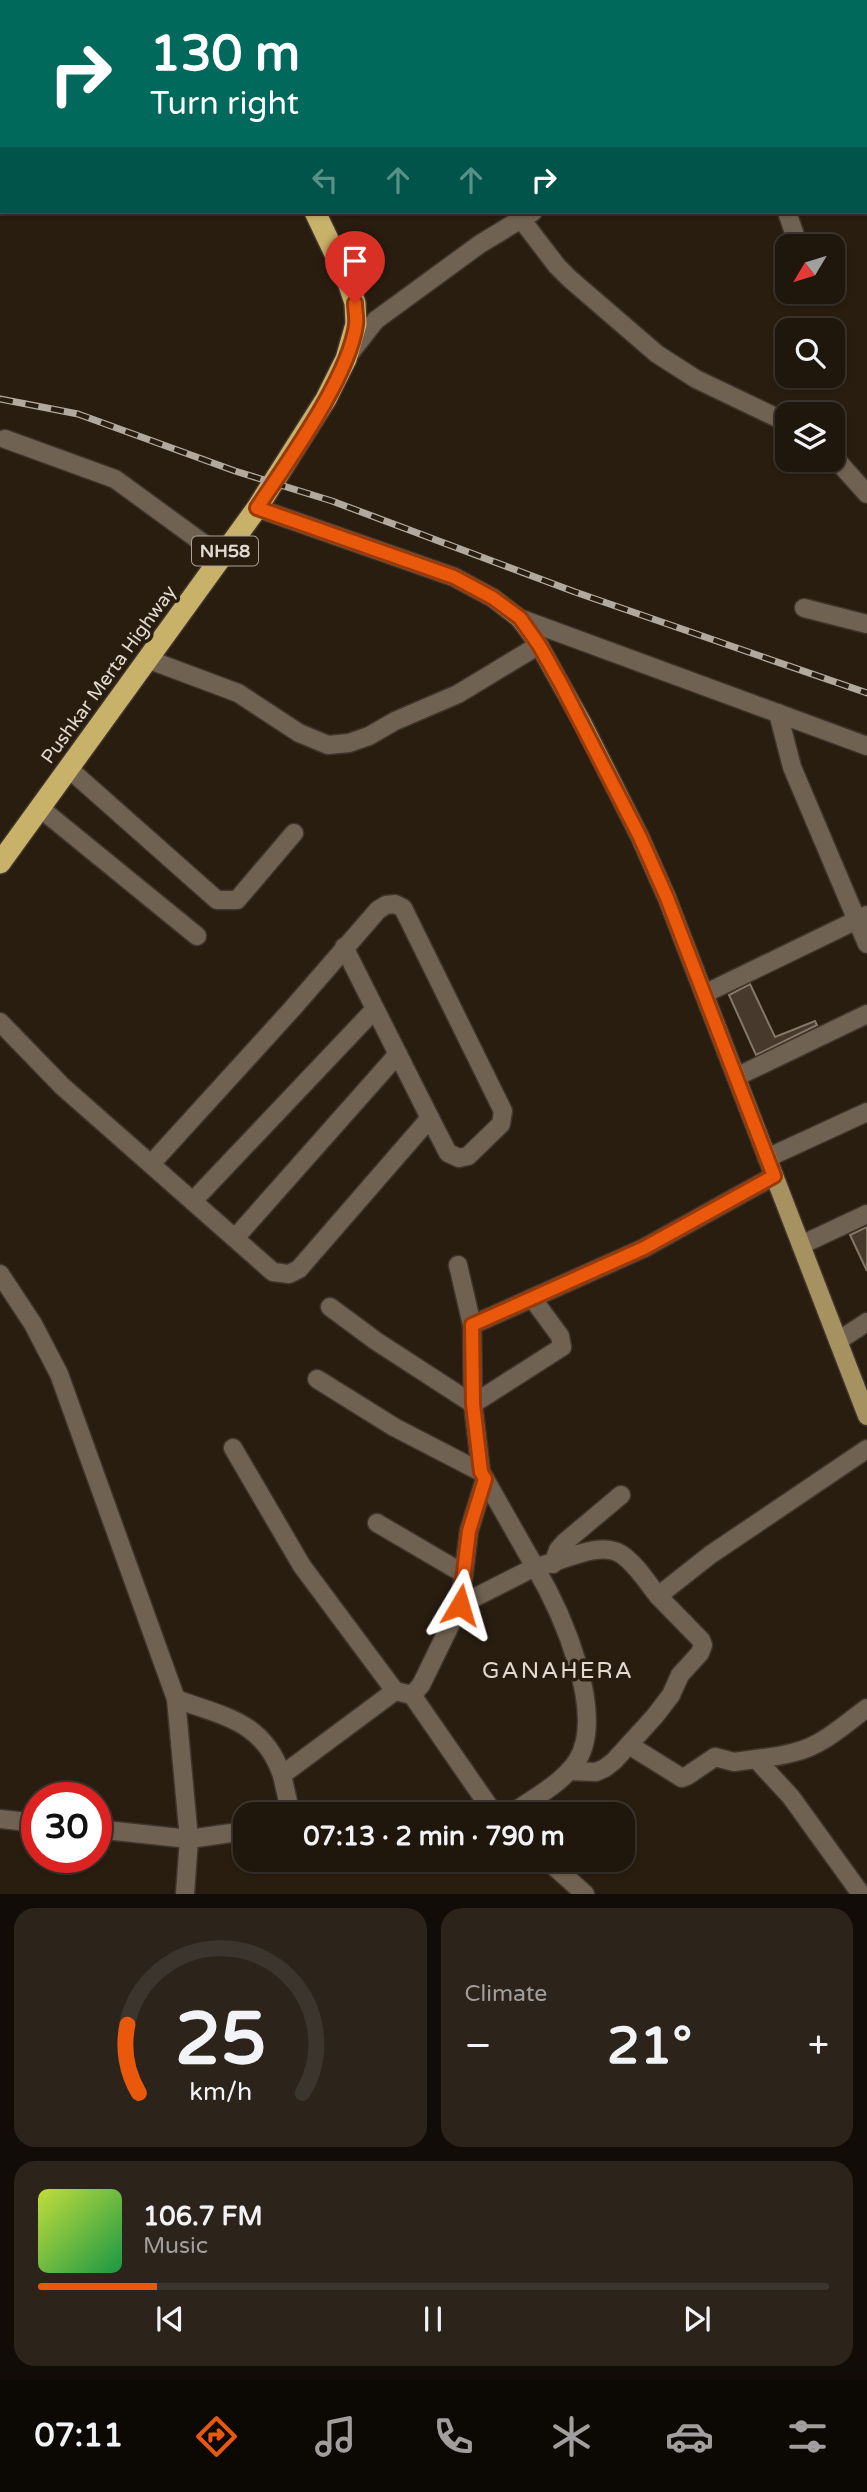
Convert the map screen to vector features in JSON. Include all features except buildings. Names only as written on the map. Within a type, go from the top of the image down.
[{"type":"highway","name":"Pushkar Merta Highway","points":[[0,863],[257,508],[326,399],[346,359],[356,324],[355,303],[347,279],[316,214]]},
{"type":"main road","points":[[257,508],[454,577],[493,598],[520,618],[539,645],[583,724],[640,837],[667,898],[866,1413]]},
{"type":"street","points":[[788,214],[795,234]]},
{"type":"street","points":[[346,359],[376,320],[480,243],[527,215],[557,266],[657,354],[696,379],[775,417]]},
{"type":"street","points":[[5,439],[114,479],[222,557]]},
{"type":"street","points":[[845,469],[867,494]]},
{"type":"street","points":[[804,608],[867,624]]},
{"type":"street","points":[[520,618],[867,746]]},
{"type":"street","points":[[147,659],[238,694],[299,733],[328,745],[369,737],[395,721],[458,694],[539,645]]},
{"type":"street","points":[[778,713],[792,767],[861,918],[867,944]]},
{"type":"street","points":[[68,768],[217,900],[237,900],[294,833]]},
{"type":"street","points":[[40,808],[197,936]]},
{"type":"street","points":[[151,1164],[292,1009],[344,947],[378,910],[386,905],[395,904],[403,908],[503,1111],[501,1124],[468,1156],[460,1158],[448,1153],[344,947]]},
{"type":"street","points":[[704,994],[861,918]]},
{"type":"street","points":[[193,1201],[375,1009]]},
{"type":"street","points":[[736,1077],[867,1014]]},
{"type":"street","points":[[0,1022],[62,1086],[274,1272],[289,1274],[299,1269],[430,1118]]},
{"type":"street","points":[[236,1237],[398,1055]]},
{"type":"street","points":[[767,1158],[865,1117]]},
{"type":"street","points":[[472,1325],[644,1248],[774,1176]]},
{"type":"street","points":[[800,1245],[867,1213]]},
{"type":"street","points":[[412,1695],[421,1685],[460,1605],[469,1531],[483,1476],[473,1404],[472,1325],[458,1265]]},
{"type":"street","points":[[0,1274],[33,1324],[59,1374],[176,1699],[188,1839],[185,1894]]},
{"type":"street","points":[[473,1404],[562,1347],[560,1336],[532,1298]]},
{"type":"street","points":[[330,1307],[376,1341],[473,1404]]},
{"type":"street","points":[[838,1341],[867,1322]]},
{"type":"street","points":[[317,1379],[394,1427],[483,1476],[544,1566],[586,1696],[587,1723],[585,1744],[569,1771],[527,1802]]},
{"type":"street","points":[[233,1448],[302,1566],[394,1690],[412,1695],[484,1802]]},
{"type":"street","points":[[658,1596],[710,1555],[867,1449]]},
{"type":"street","points":[[544,1566],[565,1542],[621,1495]]},
{"type":"street","points":[[377,1522],[464,1574]]},
{"type":"street","points":[[460,1605],[544,1566],[595,1549],[619,1553],[632,1564],[658,1596],[701,1640],[704,1645],[700,1653],[680,1675],[671,1695],[655,1716],[629,1745],[605,1768],[596,1772],[569,1771]]},
{"type":"street","points":[[282,1775],[394,1690]]},
{"type":"street","points":[[176,1699],[238,1722],[266,1742],[276,1756],[288,1802]]},
{"type":"street","points":[[629,1745],[682,1777],[715,1756],[734,1762],[797,1752],[839,1730],[867,1708]]},
{"type":"street","points":[[756,1759],[791,1797],[861,1894]]},
{"type":"street","points":[[0,1819],[21,1821]]},
{"type":"street","points":[[112,1831],[188,1839],[233,1832]]},
{"type":"street","points":[[558,1872],[576,1891]]},
{"type":"railway","points":[[0,399],[78,414],[235,471],[332,501],[575,592],[867,693]]},
{"type":"district","name":"GANAHERA","points":[[558,1670]]},
{"type":"route","points":[[355,303],[356,324],[346,359],[326,399],[257,508],[454,577],[493,598],[520,618],[539,645],[583,724],[640,837],[667,898],[774,1176],[644,1248],[472,1325],[473,1404],[481,1472],[485,1479],[474,1507],[469,1531],[460,1605]]}]
